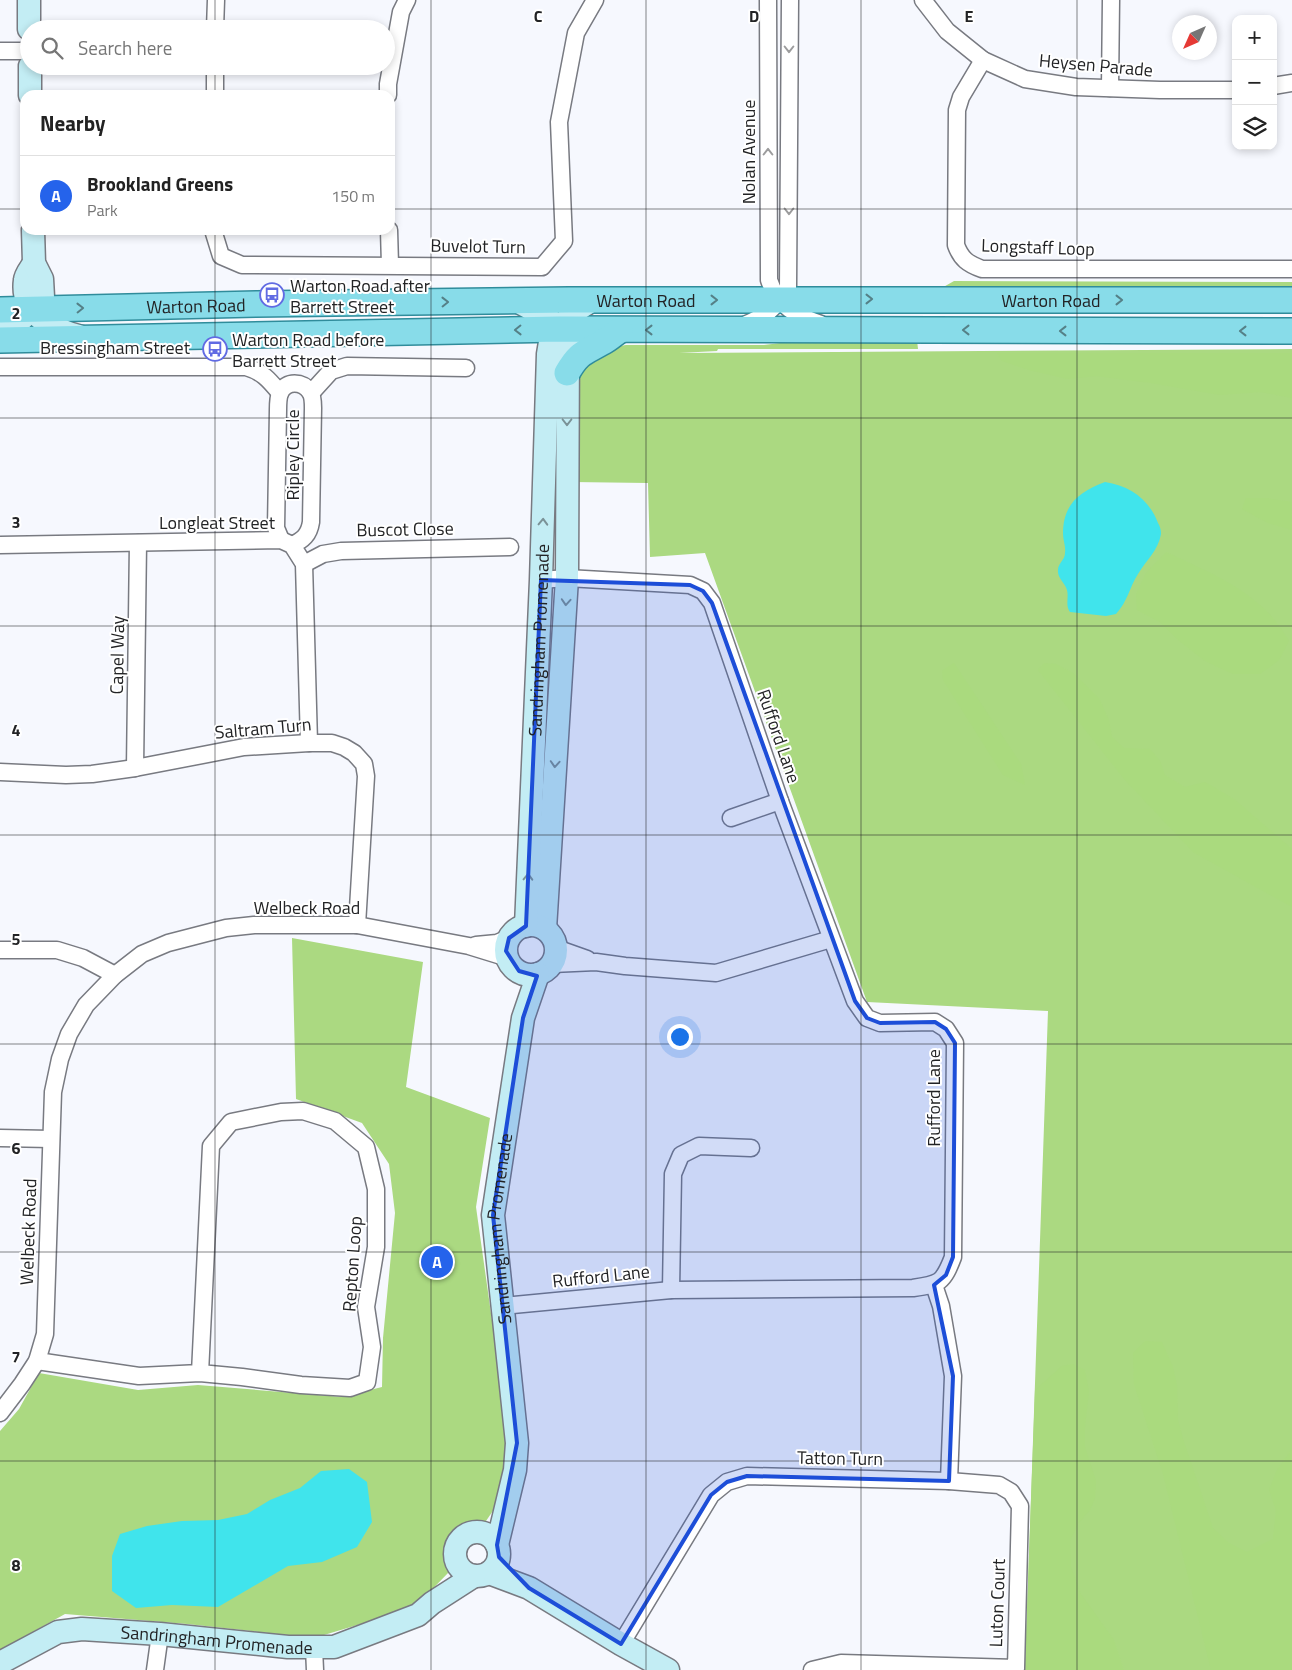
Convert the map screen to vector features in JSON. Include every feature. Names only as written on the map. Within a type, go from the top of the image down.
[{"type":"main road","name":"Warton Road","points":[[0,310],[256,304],[517,301],[1292,300]]},
{"type":"main road","name":"Warton Road","points":[[0,338],[559,329],[1292,331]]},
{"type":"main road","points":[[567,373],[574,360],[589,348],[604,342],[620,330]]},
{"type":"street","points":[[29,0],[29,20]]},
{"type":"street","points":[[215,20],[216,0]]},
{"type":"street","points":[[395,45],[401,12],[407,0]]},
{"type":"street","name":"Buvelot Turn","points":[[215,235],[221,256],[242,265],[542,267],[564,241],[559,122],[576,33],[595,0]]},
{"type":"street","name":"Nolan Avenue","points":[[768,0],[769,280],[780,300],[797,316],[843,330]]},
{"type":"street","points":[[733,330],[760,319],[779,303],[788,288],[790,0]]},
{"type":"street","name":"Heysen Parade","points":[[923,0],[947,31],[983,60],[1025,79],[1076,87],[1232,90]]},
{"type":"street","points":[[1110,88],[1111,0]]},
{"type":"street","points":[[0,51],[20,52]]},
{"type":"street","name":"Longstaff Loop","points":[[983,60],[961,97],[957,110],[956,245],[959,254],[971,265],[982,269],[1292,269]]},
{"type":"street","points":[[30,75],[30,90]]},
{"type":"street","points":[[215,75],[215,90]]},
{"type":"street","points":[[388,90],[390,75]]},
{"type":"street","points":[[1277,86],[1292,84]]},
{"type":"street","points":[[0,338],[43,297],[42,278],[34,263],[33,235]]},
{"type":"street","points":[[389,235],[390,265]]},
{"type":"street","points":[[517,301],[548,318],[559,329],[571,314],[591,301]]},
{"type":"street","points":[[31,310],[46,323],[59,330],[88,338]]},
{"type":"street","name":"Sandringham Promenade","points":[[0,1663],[58,1632],[82,1629],[160,1634],[288,1647],[334,1647],[418,1615],[432,1603],[490,1563],[515,1470],[517,1443],[493,1215],[532,951],[567,578],[568,338],[559,329],[550,342],[548,354],[532,951]]},
{"type":"street","points":[[311,393],[331,371],[347,366],[466,368]]},
{"type":"street","name":"Bressingham Street","points":[[0,367],[246,367],[258,370],[280,393]]},
{"type":"street","name":"Ripley Circle","points":[[302,384],[311,393],[313,408],[312,522],[310,531],[303,540],[286,543],[276,528],[280,393],[287,385],[302,384]]},
{"type":"street","name":"Capel Way","points":[[135,768],[138,543]]},
{"type":"street","name":"Longleat Street","points":[[0,545],[286,543],[304,564]]},
{"type":"street","name":"Buscot Close","points":[[304,564],[323,554],[341,551],[510,547]]},
{"type":"street","points":[[304,564],[309,742]]},
{"type":"street","name":"Rufford Lane","points":[[502,1306],[671,1290],[913,1288],[934,1284],[946,1275],[952,1257],[955,1043],[946,1029],[935,1022],[880,1023],[867,1018],[855,1001],[780,800],[712,603],[703,591],[690,585],[567,578],[541,580]]},
{"type":"street","name":"Saltram Turn","points":[[0,772],[66,775],[92,774],[135,768],[244,747],[309,742],[332,743],[344,747],[364,764],[366,776],[357,925]]},
{"type":"street","points":[[731,818],[780,800]]},
{"type":"street","name":"Welbeck Road","points":[[0,1414],[37,1361],[45,1334],[50,1138],[53,1092],[60,1059],[69,1034],[86,1005],[115,975],[142,954],[168,943],[226,928],[254,925],[357,925],[469,946],[532,951],[596,962],[716,973],[831,939]]},
{"type":"street","points":[[0,950],[57,950],[83,958],[115,975]]},
{"type":"street","name":"Repton Loop","points":[[37,1361],[139,1376],[200,1373],[309,1386],[350,1388],[367,1382],[372,1347],[366,1307],[376,1247],[376,1189],[366,1147],[335,1121],[303,1111],[281,1112],[231,1122],[211,1146],[200,1373]]},
{"type":"street","points":[[0,1138],[50,1138]]},
{"type":"street","points":[[671,1290],[674,1174],[682,1155],[699,1146],[751,1148]]},
{"type":"street","points":[[934,1284],[941,1306],[953,1376],[949,1481]]},
{"type":"street","name":"Tatton Turn","points":[[621,1644],[711,1495],[727,1482],[747,1476],[949,1481]]},
{"type":"street","name":"Luton Court","points":[[812,1670],[841,1663],[1016,1669],[1020,1506],[1011,1492],[999,1485],[949,1481]]},
{"type":"street","points":[[507,1499],[458,1544],[456,1558],[462,1570],[490,1563],[621,1644],[668,1670]]},
{"type":"street","points":[[470,1534],[476,1533],[488,1536],[490,1563]]},
{"type":"street","name":"Sandringham Promenade","points":[[432,1603],[456,1558]]},
{"type":"street","points":[[155,1670],[160,1634]]},
{"type":"street","points":[[314,1648],[315,1670]]},
{"type":"highlighted area","points":[[541,580],[690,585],[703,591],[712,603],[855,1001],[867,1018],[880,1023],[935,1022],[946,1029],[955,1043],[953,1257],[946,1275],[934,1285],[953,1376],[949,1481],[747,1476],[727,1482],[711,1495],[621,1644],[529,1588],[499,1557],[497,1545],[517,1443],[493,1215],[523,1018],[537,976],[519,971],[506,951],[509,938],[526,926]]},
{"type":"green space","points":[[954,281],[1292,282],[1292,293],[940,289]]},
{"type":"green space","points":[[804,340],[917,340],[918,349],[718,349],[717,351],[679,353],[1292,349],[1292,1670],[1025,1670],[1048,1011],[867,1002],[705,553],[650,557],[648,483],[572,482],[576,372],[613,347],[626,345],[764,345]]},
{"type":"green space","points":[[997,353],[1292,353],[1292,398],[1261,392],[1220,395],[1096,376],[1068,379],[1029,370],[1002,361]]},
{"type":"green space","points":[[1246,498],[1266,498],[1291,502],[1292,530],[1268,523],[1242,509]]},
{"type":"green space","points":[[1166,552],[1209,572],[1237,588],[1262,607],[1289,641],[1279,660],[1260,674],[1233,674],[1205,661],[1177,639],[1160,622],[1137,610],[1136,594],[1146,573]]},
{"type":"green space","points":[[954,663],[1021,764],[1025,785],[1003,775],[943,680],[942,671]]},
{"type":"green space","points":[[1044,663],[1056,664],[1073,673],[1099,698],[1109,720],[1112,737],[1124,748],[1150,749],[1160,761],[1165,775],[1185,787],[1205,782],[1234,799],[1292,849],[1292,907],[1193,852],[1125,780],[1038,670]]},
{"type":"green space","points":[[292,938],[423,962],[406,1087],[490,1118],[476,1207],[508,1434],[503,1496],[486,1521],[450,1533],[448,1573],[414,1608],[314,1638],[187,1624],[65,1614],[0,1650],[0,1431],[19,1409],[39,1373],[138,1390],[198,1385],[342,1397],[382,1387],[383,1338],[395,1213],[389,1164],[362,1123],[296,1099]]},
{"type":"green space","points":[[1145,1341],[1162,1342],[1173,1367],[1177,1385],[1178,1420],[1183,1439],[1213,1528],[1229,1543],[1247,1552],[1273,1539],[1276,1510],[1269,1490],[1277,1470],[1292,1449],[1292,1670],[1211,1670],[1163,1474],[1134,1384],[1133,1353]]},
{"type":"green space","points":[[1073,1364],[1085,1370],[1089,1391],[1085,1447],[1096,1481],[1095,1498],[1090,1510],[1078,1524],[1070,1541],[1071,1567],[1081,1594],[1114,1640],[1124,1670],[1030,1670],[1025,1666],[1035,1390],[1062,1366]]},
{"type":"water","points":[[1105,482],[1130,490],[1144,501],[1159,525],[1161,530],[1160,540],[1132,584],[1116,614],[1106,616],[1070,612],[1067,590],[1058,573],[1059,565],[1065,555],[1063,534],[1066,515],[1069,507],[1080,495]]},
{"type":"water","points":[[349,1469],[367,1482],[372,1522],[357,1547],[322,1562],[288,1566],[218,1607],[172,1605],[136,1608],[112,1591],[112,1556],[120,1534],[147,1526],[182,1521],[218,1520],[247,1514],[270,1500],[300,1488],[321,1471]]},
{"type":"place","name":"Warton Road after Barrett Street","points":[[272,295]]},
{"type":"place","name":"Warton Road before Barrett Street","points":[[215,349]]},
{"type":"place","name":"Brookland Greens","points":[[437,1262]]}]
